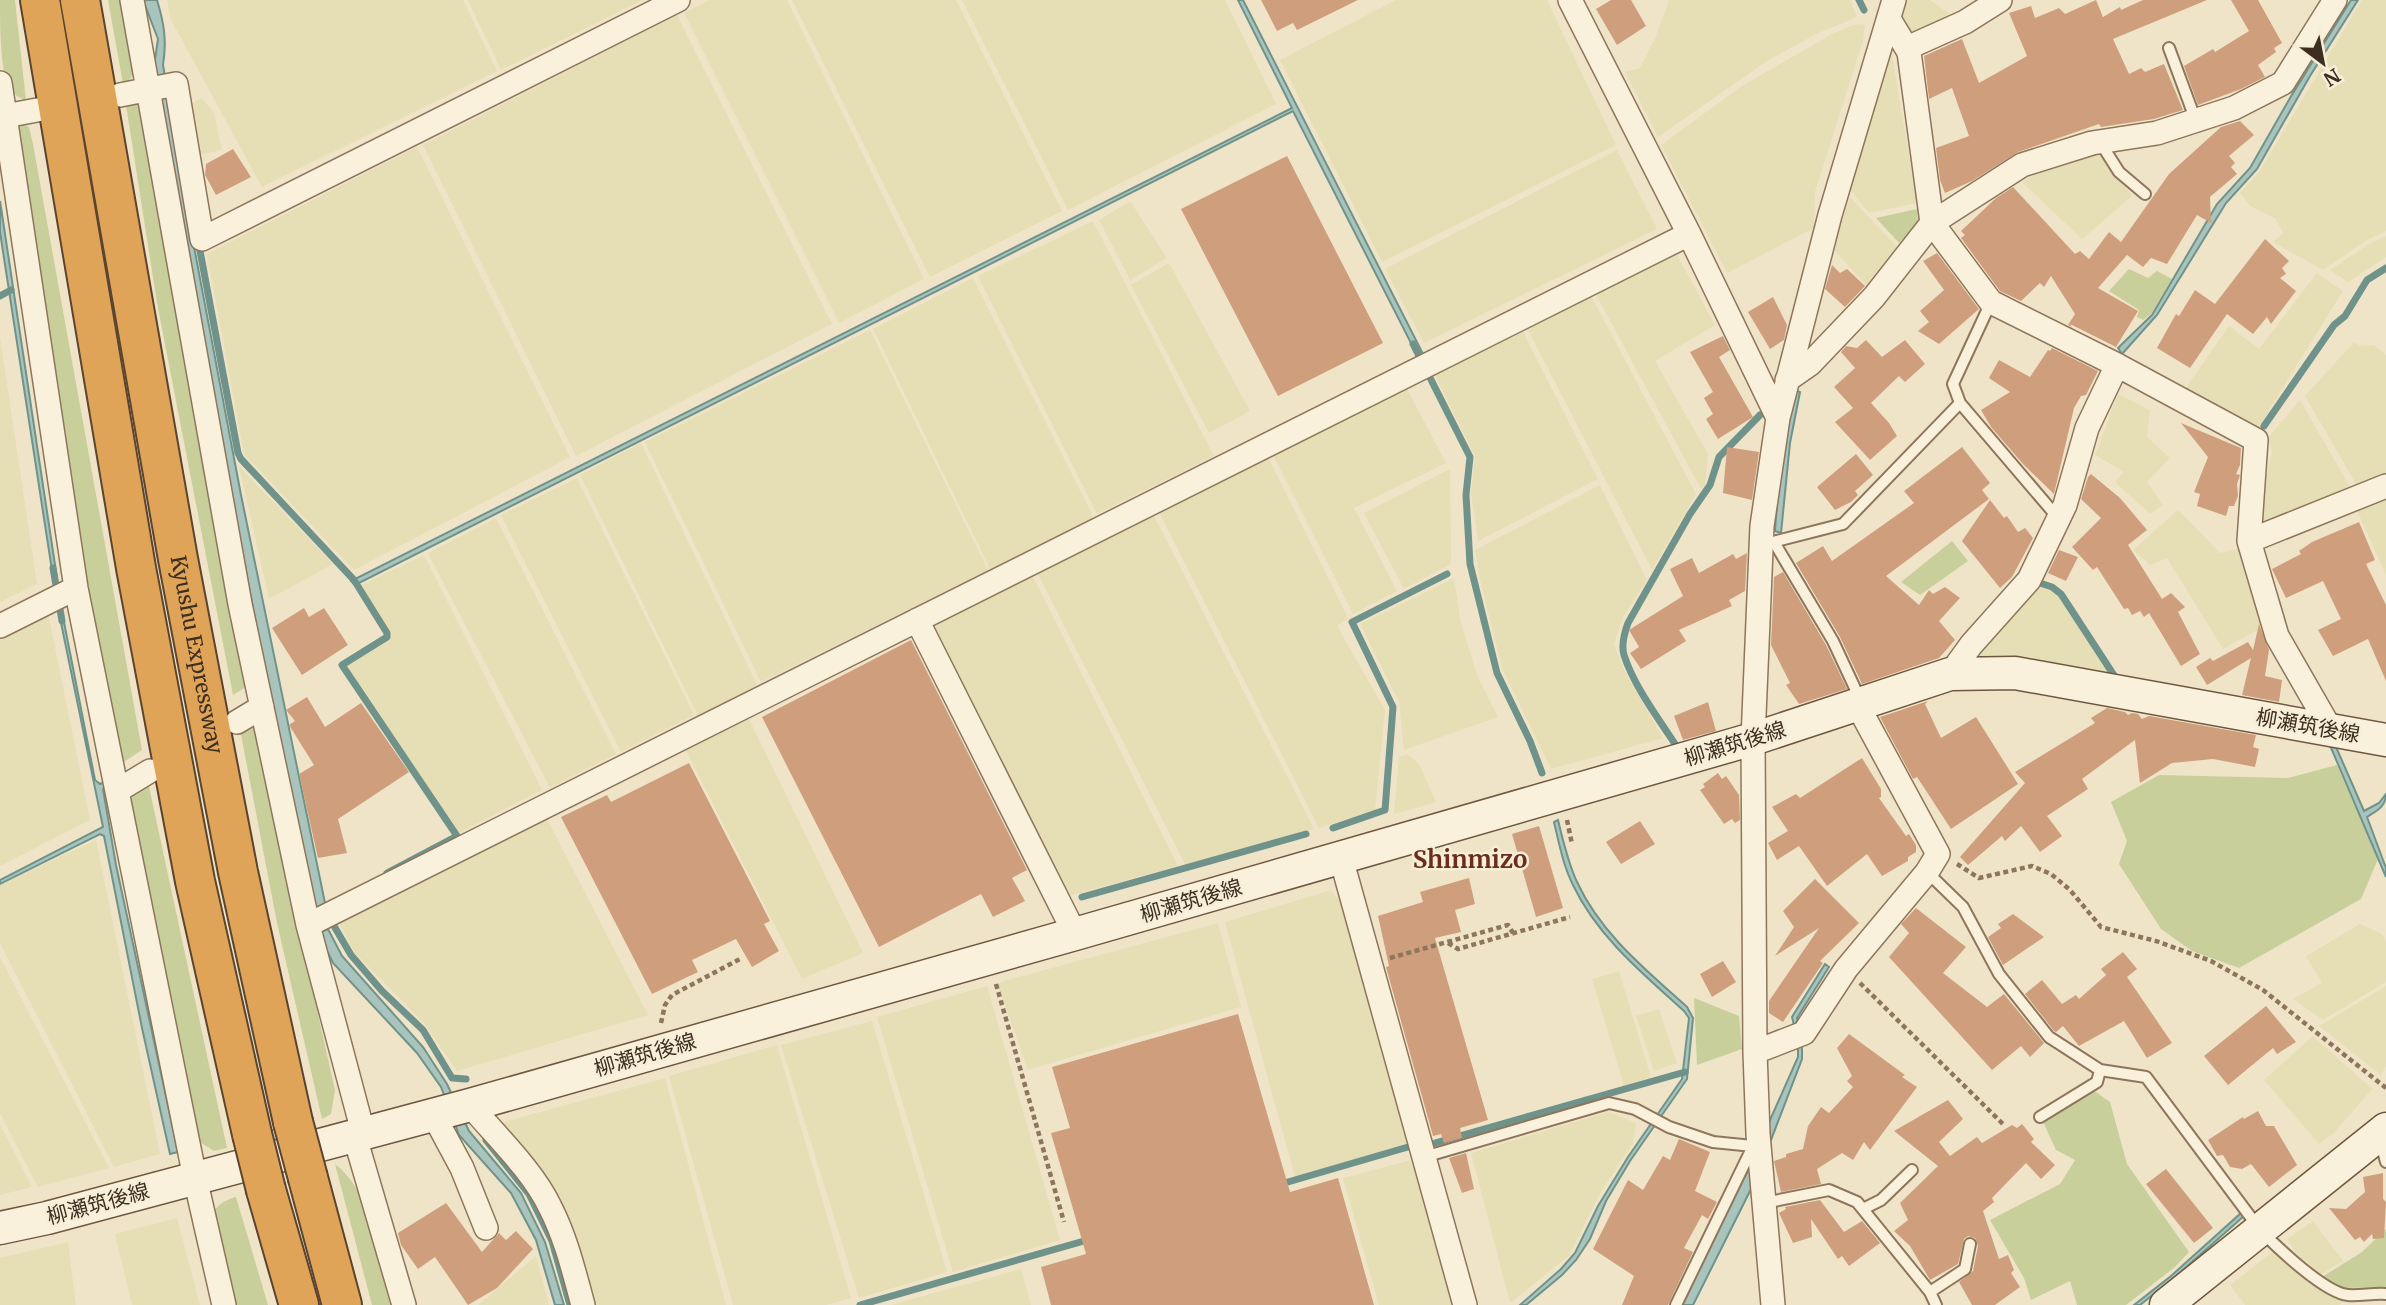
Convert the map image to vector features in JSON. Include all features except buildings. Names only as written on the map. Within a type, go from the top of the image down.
[{"type":"highway","name":"Kyushu Expressway","points":[[40,0],[136,568],[195,881],[252,1134],[299,1305]]},
{"type":"highway","name":"Kyushu Expressway","points":[[80,0],[181,573],[238,872],[293,1122],[342,1305]]},
{"type":"main road","name":"柳瀬筑後線","points":[[0,1228],[470,1105],[1076,934],[1753,739],[1860,706],[1950,674],[2015,673],[2386,740]]},
{"type":"main road","points":[[2166,1305],[2384,1141]]},
{"type":"street","points":[[132,0],[235,577],[262,707],[359,1133],[404,1305]]},
{"type":"street","points":[[120,95],[176,83],[202,239],[678,0]]},
{"type":"street","points":[[1570,0],[1689,234],[1777,418]]},
{"type":"street","points":[[1907,48],[1965,22],[2000,0]]},
{"type":"street","points":[[1787,380],[1810,364],[1874,297],[1931,223],[2022,165],[2100,142],[2157,133],[2196,121],[2234,108],[2283,83],[2335,0]]},
{"type":"street","points":[[1891,10],[1907,48],[1931,223],[1991,302],[2117,365],[2256,440],[2249,541],[2277,636],[2331,730]]},
{"type":"street","points":[[1773,1305],[1756,1140],[1753,739],[1777,418],[1830,215],[1891,10]]},
{"type":"street","points":[[0,83],[76,588],[195,1178],[225,1305]]},
{"type":"street","points":[[5,116],[37,110]]},
{"type":"street","points":[[310,924],[1689,234]]},
{"type":"street","points":[[1950,674],[1971,645],[2029,580],[2065,505],[2087,428],[2117,365]]},
{"type":"street","points":[[2249,541],[2386,486]]},
{"type":"street","points":[[0,626],[76,588]]},
{"type":"street","points":[[917,620],[1076,934]]},
{"type":"street","points":[[1755,1052],[1804,1033],[1846,969],[1933,863],[1860,706]]},
{"type":"street","points":[[237,722],[262,707]]},
{"type":"street","points":[[117,791],[150,771]]},
{"type":"street","points":[[1340,858],[1465,1305]]},
{"type":"street","points":[[470,1105],[527,1173],[549,1205],[565,1242],[583,1305]]},
{"type":"street","points":[[433,1114],[463,1168],[486,1228]]},
{"type":"lane","points":[[2168,48],[2196,121]]},
{"type":"lane","points":[[2100,142],[2119,172],[2145,194]]},
{"type":"lane","points":[[1991,302],[1953,384],[1960,404],[2059,519]]},
{"type":"lane","points":[[1860,706],[1833,641],[1768,544],[1843,524],[1960,404]]},
{"type":"lane","points":[[1933,863],[1963,907],[1999,974],[2049,1037],[2100,1070],[2146,1077],[2261,1231],[2326,1287],[2347,1295],[2386,1294]]},
{"type":"lane","points":[[2040,1117],[2097,1082],[2100,1070]]},
{"type":"lane","points":[[1424,1157],[1609,1103],[1635,1109],[1669,1127],[1713,1142],[1756,1140],[1676,1305]]},
{"type":"lane","points":[[1863,1209],[1881,1200],[1912,1170]]},
{"type":"lane","points":[[1764,1203],[1829,1190],[1857,1202],[1930,1292],[1936,1305]]},
{"type":"lane","points":[[1930,1292],[1965,1269],[1970,1244]]},
{"type":"path","points":[[1566,811],[1572,844]]},
{"type":"path","points":[[1933,863],[1952,859],[1968,873],[1979,878],[2032,866],[2051,874],[2070,890],[2101,927],[2211,961],[2263,990],[2386,1088]]},
{"type":"path","points":[[1447,943],[1458,949],[1570,917]]},
{"type":"path","points":[[1370,964],[1508,925],[1513,933]]},
{"type":"path","points":[[666,1049],[661,1027],[665,1005],[672,995],[740,958]]},
{"type":"path","points":[[1846,969],[2004,1125]]},
{"type":"path","points":[[994,977],[1064,1222]]},
{"type":"shaded area","points":[[167,0],[463,0],[497,71],[262,187],[171,20]]},
{"type":"shaded area","points":[[468,0],[643,0],[501,70]]},
{"type":"shaded area","points":[[709,0],[787,0],[924,279],[839,323],[684,13]]},
{"type":"shaded area","points":[[792,0],[956,0],[1062,211],[930,277]]},
{"type":"shaded area","points":[[962,0],[1225,0],[1276,104],[1068,210]]},
{"type":"shaded area","points":[[1396,0],[1547,0],[1616,145],[1382,262],[1280,60]]},
{"type":"shaded area","points":[[1669,0],[1850,0],[1857,17],[1818,33],[1767,61],[1658,137],[1625,72],[1640,68],[1656,36]]},
{"type":"shaded area","points":[[1900,0],[1930,0],[1954,17],[1914,39],[1896,15]]},
{"type":"shaded area","points":[[2362,0],[2386,0],[2386,231],[2367,240],[2323,270],[2273,242],[2283,233],[2275,218],[2250,206],[2240,193],[2259,172]]},
{"type":"shaded area","points":[[677,15],[832,324],[576,456],[423,145]]},
{"type":"shaded area","points":[[1865,24],[1863,41],[1815,192],[1814,228],[1727,273],[1661,145],[1742,86],[1834,33],[1853,25]]},
{"type":"shaded area","points":[[1886,37],[1892,55],[1917,203],[1869,213],[1850,189]]},
{"type":"shaded area","points":[[202,98],[214,113],[222,150],[198,155],[187,106]]},
{"type":"shaded area","points":[[417,147],[570,457],[354,570],[244,454],[207,254]]},
{"type":"shaded area","points":[[1617,150],[1657,229],[1424,343],[1385,269]]},
{"type":"shaded area","points":[[2100,154],[2132,196],[2082,239],[2022,182],[2052,164]]},
{"type":"shaded area","points":[[1850,197],[1897,247],[1866,285],[1833,249]]},
{"type":"shaded area","points":[[1130,201],[1167,258],[1130,280],[1099,220]]},
{"type":"shaded area","points":[[1093,221],[1214,456],[1097,514],[978,276]]},
{"type":"shaded area","points":[[2386,236],[2386,257],[2348,282],[2330,270],[2367,245]]},
{"type":"shaded area","points":[[1674,249],[1715,325],[1655,361],[1708,454],[1705,485],[1701,489],[1594,291]]},
{"type":"shaded area","points":[[1169,263],[1250,411],[1209,433],[1131,285]]},
{"type":"shaded area","points":[[2317,273],[2343,291],[2259,426],[2185,389],[2229,326],[2259,349]]},
{"type":"shaded area","points":[[973,278],[1094,518],[990,569],[873,329]]},
{"type":"shaded area","points":[[1590,294],[1696,494],[1652,570],[1526,326]]},
{"type":"shaded area","points":[[870,330],[988,570],[761,682],[645,442]]},
{"type":"shaded area","points":[[1523,332],[1598,479],[1478,541],[1471,493],[1475,456],[1434,374]]},
{"type":"shaded area","points":[[0,337],[37,584],[0,602]]},
{"type":"shaded area","points":[[2354,342],[2360,346],[2374,345],[2386,355],[2386,478],[2359,489],[2305,396]]},
{"type":"shaded area","points":[[1405,385],[1446,463],[1354,508],[1397,591],[1353,614],[1273,455]]},
{"type":"shaded area","points":[[2118,394],[2150,410],[2147,437],[2170,458],[2147,482],[2163,505],[2150,514],[2115,482],[2124,472],[2095,455]]},
{"type":"shaded area","points":[[2300,400],[2353,492],[2265,530],[2261,519],[2264,486],[2272,452],[2268,438]]},
{"type":"shaded area","points":[[641,443],[757,685],[698,716],[580,475]]},
{"type":"shaded area","points":[[1268,457],[1348,618],[1337,626],[1385,710],[1375,810],[1319,828],[1159,512]]},
{"type":"shaded area","points":[[239,466],[333,564],[269,599]]},
{"type":"shaded area","points":[[1450,469],[1451,564],[1404,589],[1364,513]]},
{"type":"shaded area","points":[[577,478],[694,715],[621,752],[501,515]]},
{"type":"shaded area","points":[[1600,485],[1647,580],[1623,617],[1614,644],[1625,672],[1663,738],[1551,769],[1502,668],[1475,550]]},
{"type":"shaded area","points":[[2386,491],[2386,575],[2354,504]]},
{"type":"shaded area","points":[[2178,510],[2220,553],[2243,547],[2261,628],[2223,649],[2167,558],[2150,565],[2133,550]]},
{"type":"shaded area","points":[[1154,516],[1314,829],[1186,866],[1037,572]]},
{"type":"shaded area","points":[[496,518],[616,754],[550,788],[428,553]]},
{"type":"shaded area","points":[[424,555],[542,790],[459,833],[346,665],[389,638],[389,631],[361,585]]},
{"type":"shaded area","points":[[1032,575],[1178,866],[1068,896],[929,624]]},
{"type":"shaded area","points":[[1454,578],[1461,624],[1478,677],[1498,717],[1404,750],[1399,702],[1360,624]]},
{"type":"shaded area","points":[[2038,586],[2057,594],[2110,676],[1982,664],[1973,652]]},
{"type":"shaded area","points":[[48,613],[90,820],[0,866],[0,634]]},
{"type":"shaded area","points":[[748,717],[863,953],[802,979],[685,749]]},
{"type":"shaded area","points":[[1407,754],[1419,764],[1436,802],[1394,814],[1399,757]]},
{"type":"shaded area","points":[[546,817],[648,1015],[457,1071],[424,1023],[354,952],[338,921]]},
{"type":"shaded area","points":[[96,840],[160,1154],[114,1167],[0,943],[0,885]]},
{"type":"shaded area","points":[[1331,890],[1344,906],[1408,1143],[1295,1177],[1225,922]]},
{"type":"shaded area","points":[[1218,923],[1241,1007],[1028,1070],[998,985],[1004,981]]},
{"type":"shaded area","points":[[2360,924],[2382,934],[2386,942],[2386,982],[2323,1020],[2293,999],[2322,983],[2306,956]]},
{"type":"shaded area","points":[[0,957],[109,1168],[38,1187],[0,1113]]},
{"type":"shaded area","points":[[1619,971],[1651,1077],[1624,1086],[1592,979]]},
{"type":"shaded area","points":[[987,986],[1060,1240],[953,1272],[877,1017]]},
{"type":"shaded area","points":[[2386,986],[2386,1066],[2381,1075],[2319,1026]]},
{"type":"shaded area","points":[[1659,1009],[1677,1063],[1654,1071],[1636,1016]]},
{"type":"shaded area","points":[[872,1021],[947,1272],[859,1298],[781,1045]]},
{"type":"shaded area","points":[[2313,1036],[2372,1089],[2334,1133],[2319,1144],[2264,1080]]},
{"type":"shaded area","points":[[777,1045],[851,1298],[826,1305],[733,1305],[669,1076]]},
{"type":"shaded area","points":[[665,1078],[726,1305],[587,1305],[496,1124]]},
{"type":"shaded area","points":[[1608,1112],[1636,1123],[1633,1143],[1598,1197],[1569,1256],[1510,1303],[1471,1153]]},
{"type":"shaded area","points":[[0,1124],[32,1187],[0,1195]]},
{"type":"shaded area","points":[[1411,1160],[1455,1305],[1379,1305],[1343,1178]]},
{"type":"shaded area","points":[[177,1218],[200,1305],[132,1305],[115,1234]]},
{"type":"shaded area","points":[[2313,1221],[2343,1261],[2320,1275],[2295,1251],[2287,1239]]},
{"type":"shaded area","points":[[68,1242],[76,1305],[0,1305],[0,1258]]},
{"type":"shaded area","points":[[2274,1251],[2324,1289],[2347,1299],[2339,1305],[2245,1305],[2230,1285]]},
{"type":"shaded area","points":[[536,1256],[549,1305],[478,1305]]},
{"type":"shaded area","points":[[1021,1269],[1031,1305],[891,1305]]},
{"type":"green space","points":[[0,0],[15,0],[26,101],[12,92],[6,80],[1,46]]},
{"type":"green space","points":[[108,0],[122,0],[133,73],[129,82],[123,84]]},
{"type":"green space","points":[[145,103],[254,682],[233,695],[157,303],[126,105]]},
{"type":"green space","points":[[21,123],[29,127],[33,144],[142,750],[119,765],[102,680],[13,132]]},
{"type":"green space","points":[[1917,209],[1918,223],[1899,243],[1876,218]]},
{"type":"green space","points":[[2129,269],[2148,278],[2157,271],[2172,279],[2151,314],[2143,320],[2137,317],[2139,310],[2109,291]]},
{"type":"green space","points":[[1952,541],[1968,561],[1920,595],[1901,582]]},
{"type":"green space","points":[[251,719],[266,756],[319,993],[317,1010],[335,1090],[331,1114],[322,1119],[277,923],[239,724]]},
{"type":"green space","points":[[2337,765],[2378,859],[2361,899],[2239,968],[2192,951],[2161,929],[2119,864],[2127,841],[2111,802],[2159,775],[2288,778]]},
{"type":"green space","points":[[148,782],[227,1148],[214,1151],[197,1140],[128,795]]},
{"type":"green space","points":[[1694,998],[1739,1016],[1742,1049],[1697,1065]]},
{"type":"green space","points":[[2093,1090],[2110,1102],[2127,1164],[2189,1252],[2175,1267],[2126,1305],[2077,1305],[2070,1281],[2031,1300],[2024,1278],[1990,1220],[2060,1184],[2075,1160],[2056,1150],[2043,1122]]},
{"type":"green space","points":[[335,1164],[348,1176],[367,1209],[394,1305],[372,1305]]},
{"type":"green space","points":[[236,1197],[268,1305],[232,1305],[215,1250],[210,1218],[219,1206]]},
{"type":"green space","points":[[2386,1229],[2386,1287],[2344,1288],[2322,1277],[2362,1252]]},
{"type":"water","points":[[143,0],[157,0],[161,16],[165,40],[163,65],[195,252],[241,495],[325,903],[311,912],[156,100],[154,66],[158,39]]},
{"type":"water","points":[[1238,0],[1243,0],[1422,352],[1416,353],[1293,111],[355,585],[351,581],[1292,108]]},
{"type":"water","points":[[2351,0],[2358,0],[2310,76],[2257,169],[2226,203],[2157,315],[2122,354],[2118,348],[2152,315],[2217,204],[2250,168]]},
{"type":"water","points":[[0,201],[57,578],[53,577],[0,232]]},
{"type":"water","points":[[1795,390],[1800,392],[1790,443],[1781,533],[1775,531],[1778,495]]},
{"type":"water","points":[[62,612],[95,780],[100,784],[104,782],[106,786],[103,789],[116,865],[178,1152],[170,1154],[104,836],[100,834],[0,884],[0,880],[103,827],[59,613]]},
{"type":"water","points":[[2333,740],[2364,811],[2379,803],[2386,794],[2382,805],[2367,817],[2386,868],[2386,877],[2329,743]]},
{"type":"water","points":[[1558,820],[1574,875],[1587,901],[1612,935],[1687,1007],[1693,1018],[1687,1079],[1630,1161],[1606,1201],[1590,1239],[1576,1260],[1526,1305],[1520,1305],[1575,1253],[1598,1206],[1628,1157],[1682,1079],[1689,1018],[1608,938],[1583,904],[1564,862],[1554,822]]},
{"type":"water","points":[[328,929],[342,956],[423,1047],[447,1084],[469,1131],[521,1193],[545,1242],[564,1305],[555,1305],[536,1240],[511,1193],[459,1135],[441,1087],[417,1053],[333,963],[318,933]]},
{"type":"water","points":[[1825,964],[1829,967],[1797,1018],[1802,1059],[1756,1179],[1693,1305],[1680,1305],[1747,1172],[1798,1057],[1798,1042],[1792,1017]]},
{"type":"water","points":[[2241,1213],[2244,1216],[2174,1278],[2140,1305],[2134,1305],[2171,1276]]},
{"type":"waterway","points":[[1859,0],[1864,10]]},
{"type":"waterway","points":[[200,251],[238,453],[354,580],[387,633],[387,637],[342,665],[457,836],[387,873]]},
{"type":"waterway","points":[[2264,426],[2334,325],[2345,316],[2367,280],[2386,268]]},
{"type":"waterway","points":[[0,296],[11,290]]},
{"type":"waterway","points":[[1413,344],[1470,457],[1466,495],[1470,564],[1497,673],[1530,741],[1542,773]]},
{"type":"waterway","points":[[1679,750],[1648,704],[1628,667],[1624,655],[1624,635],[1628,623],[1690,514],[1710,485],[1719,457],[1760,415]]},
{"type":"waterway","points":[[53,568],[62,621]]},
{"type":"waterway","points":[[1333,828],[1385,810],[1393,707],[1352,622],[1447,574]]},
{"type":"waterway","points":[[2034,581],[2052,587],[2061,594],[2117,680]]},
{"type":"waterway","points":[[1082,897],[1306,834]]},
{"type":"waterway","points":[[334,926],[351,955],[382,991],[423,1030],[452,1078],[466,1079]]},
{"type":"waterway","points":[[1435,1143],[1685,1072]]},
{"type":"waterway","points":[[486,1140],[529,1194],[552,1241],[570,1305]]},
{"type":"waterway","points":[[1281,1184],[1408,1147]]},
{"type":"waterway","points":[[860,1305],[1091,1239]]},
{"type":"district","name":"Shinmizo","points":[[1470,860]]}]
